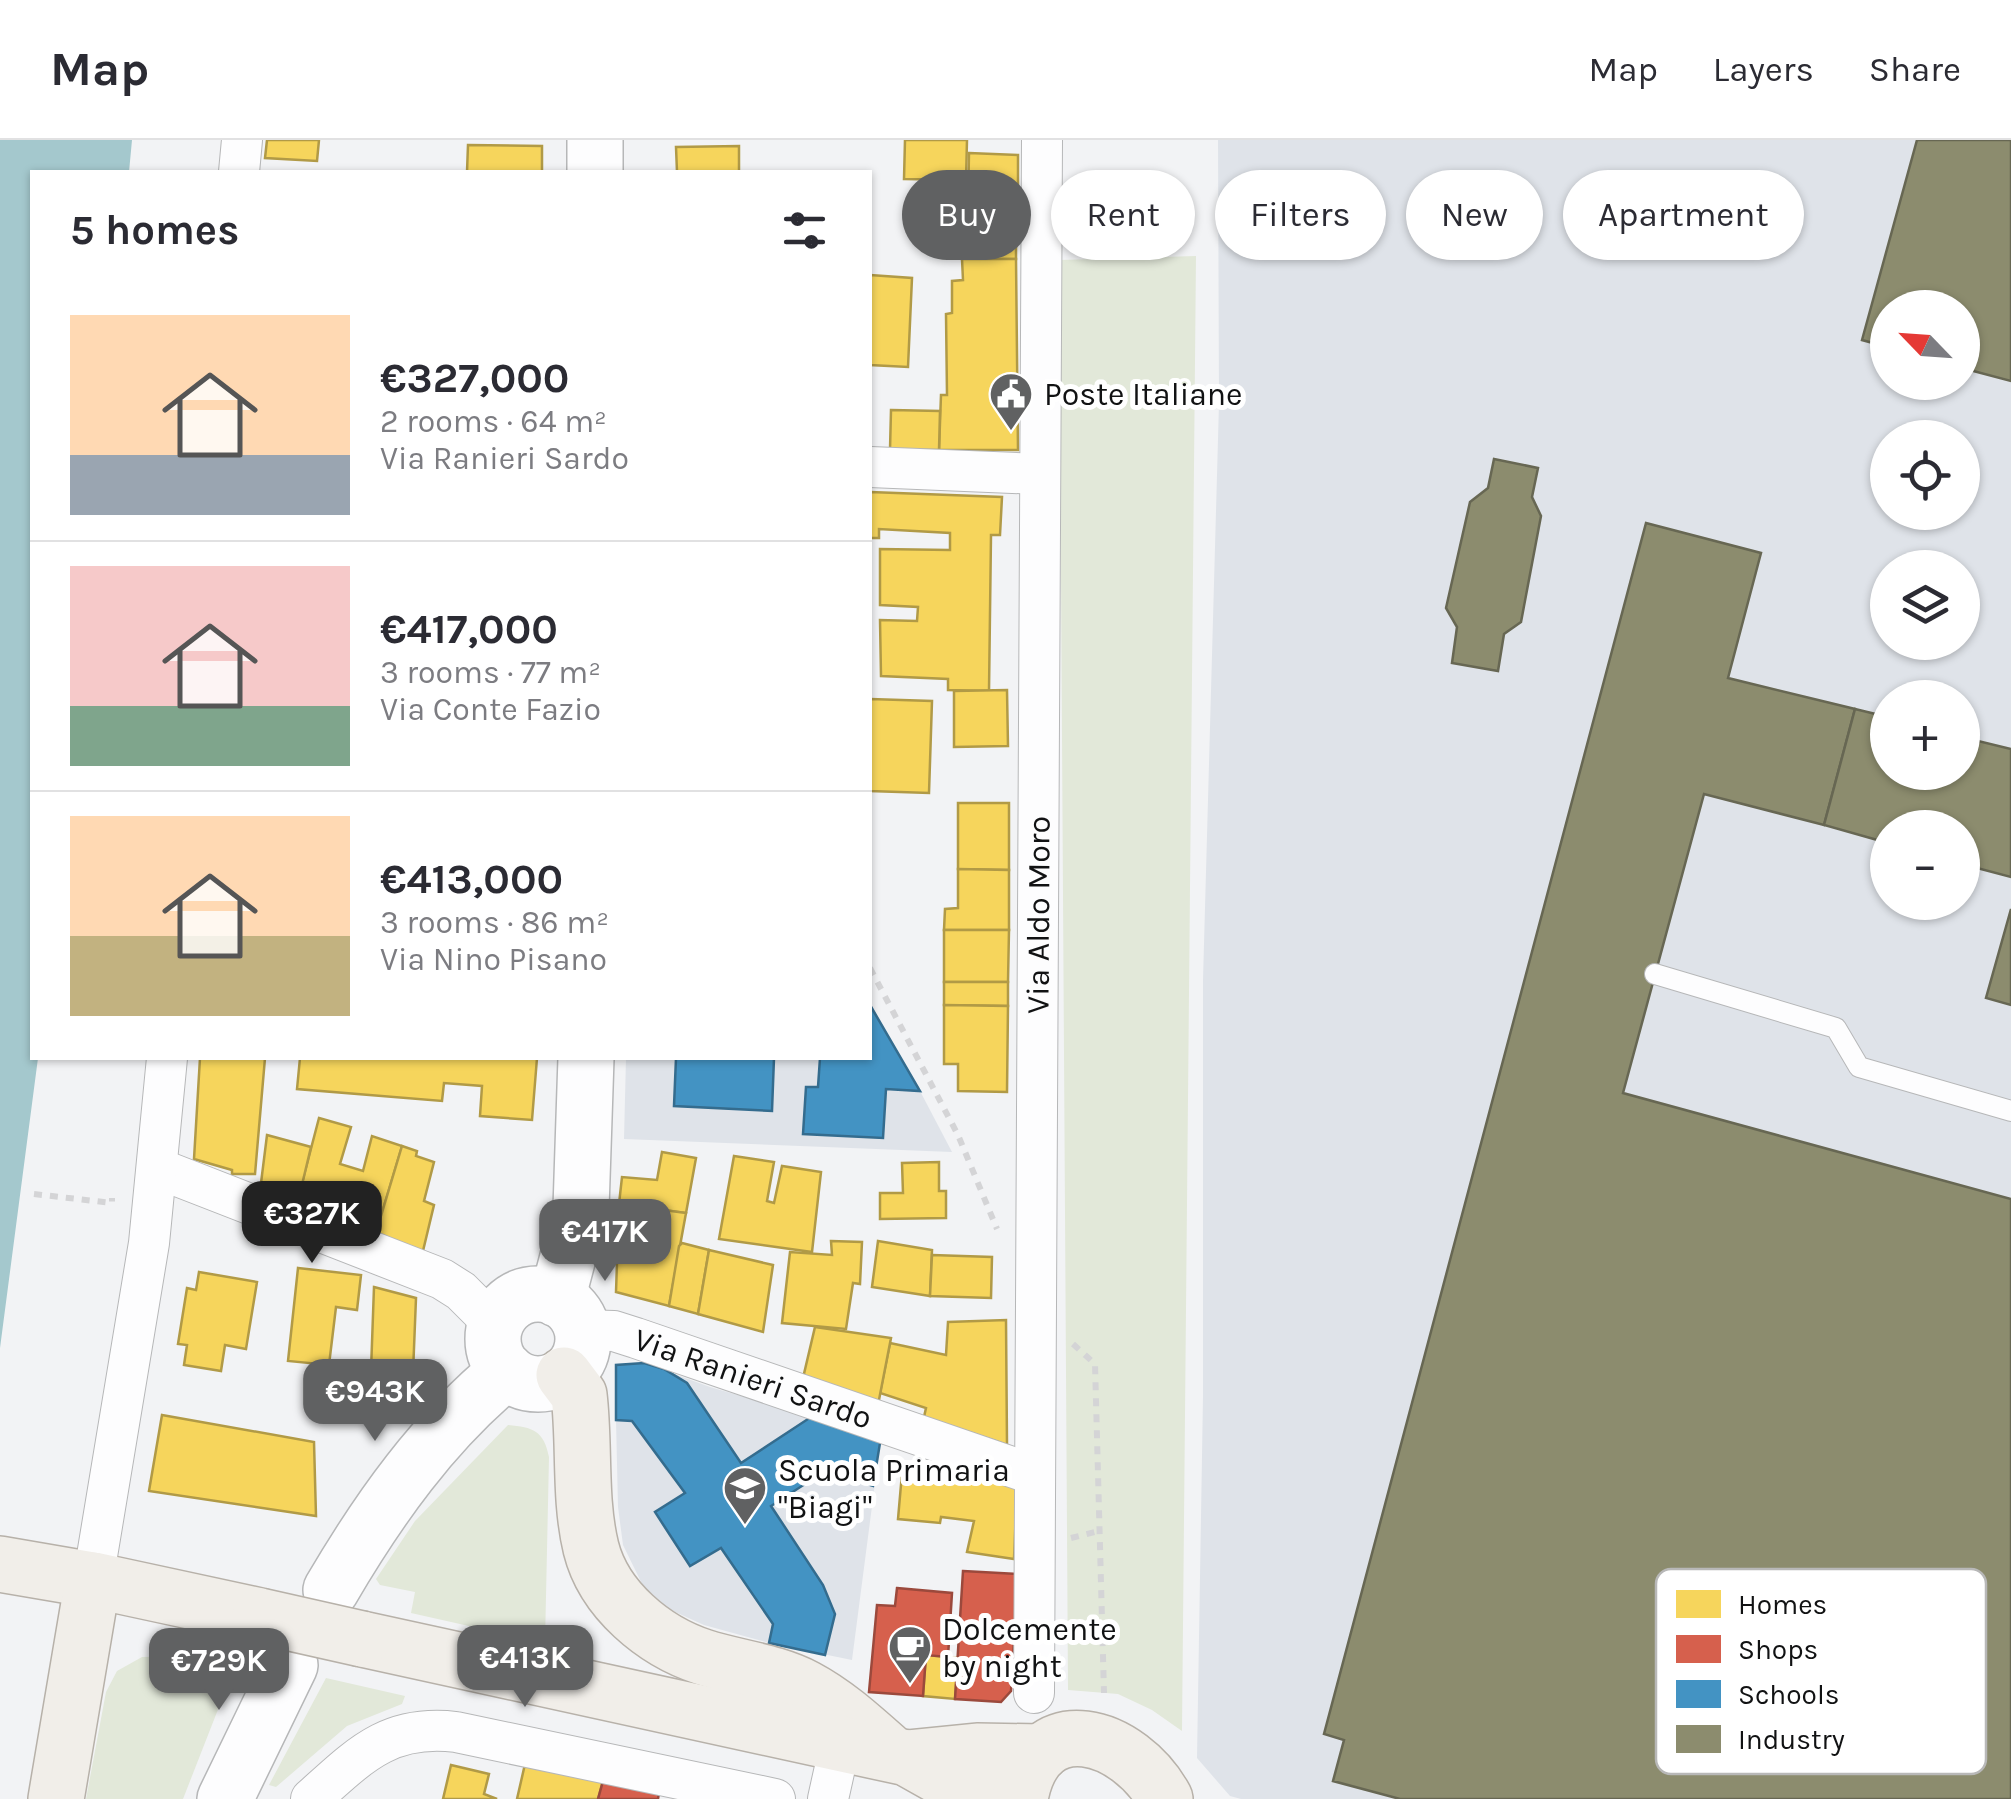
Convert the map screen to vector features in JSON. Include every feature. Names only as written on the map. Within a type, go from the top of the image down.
[{"type":"main road","points":[[595,170],[596,140]]},
{"type":"main road","points":[[501,1349],[532,1383],[545,1383],[567,1334],[582,1208],[586,1060]]},
{"type":"main road","points":[[331,1590],[371,1522],[501,1349],[502,1312],[520,1298],[534,1294],[567,1334],[579,1395],[591,1546],[602,1577],[620,1602],[664,1639],[693,1653],[768,1673],[806,1688],[844,1714],[880,1752],[977,1751],[1030,1775],[1079,1738],[1107,1743],[1138,1763],[1165,1799]]},
{"type":"main road","points":[[6,1565],[93,1580],[880,1752],[980,1799]]},
{"type":"main road","points":[[56,1799],[93,1580]]},
{"type":"main road","points":[[225,1799],[290,1665]]},
{"type":"street","points":[[239,170],[242,140]]},
{"type":"street","name":"Via Aldo Moro","points":[[1034,1693],[1042,140]]},
{"type":"street","points":[[872,467],[1039,474]]},
{"type":"street","points":[[93,1580],[128,1378],[158,1168],[166,1060]]},
{"type":"street","points":[[158,1168],[442,1279],[469,1298],[501,1349]]},
{"type":"street","name":"Via Ranieri Sardo","points":[[567,1334],[614,1331],[1036,1474]]},
{"type":"street","points":[[311,1799],[362,1753],[397,1735],[428,1729],[775,1799]]},
{"type":"street","points":[[828,1799],[880,1752]]},
{"type":"lane","points":[[1655,974],[1836,1028],[1858,1067],[2011,1110]]},
{"type":"path","points":[[872,972],[958,1135],[994,1220]]},
{"type":"path","points":[[34,1194],[112,1203]]},
{"type":"path","points":[[1062,1333],[1095,1364],[1104,1693]]},
{"type":"path","points":[[1081,1536],[1099,1531]]},
{"type":"shaded area","points":[[1218,140],[2011,140],[2011,1799],[1230,1796],[1197,1758],[1203,1396],[1203,980],[1219,403],[1218,260],[1386,260],[1386,170],[1218,170]]},
{"type":"shaded area","points":[[872,1059],[920,1091],[952,1152],[624,1139],[626,1060]]},
{"type":"shaded area","name":"Scuola Primaria \"Biagi\"","points":[[644,1363],[710,1387],[881,1437],[852,1660],[704,1625],[662,1606],[645,1590],[623,1545],[616,1420],[616,1365]]},
{"type":"green space","points":[[1196,256],[1182,1731],[1152,1710],[1118,1694],[1068,1690],[1059,260],[1195,260]]},
{"type":"green space","points":[[508,1425],[536,1432],[549,1457],[545,1643],[411,1613],[415,1592],[380,1585],[376,1579],[415,1521]]},
{"type":"green space","points":[[245,1655],[217,1712],[183,1799],[86,1799],[106,1692],[117,1671],[142,1657]]},
{"type":"green space","points":[[326,1678],[405,1696],[402,1704],[347,1726],[276,1787],[269,1785]]},
{"type":"water","points":[[0,140],[132,140],[129,170],[30,170],[30,1060],[38,1060],[0,1348]]},
{"type":"building: Homes","points":[[267,140],[319,140],[317,161],[265,158]]},
{"type":"building: Homes","points":[[905,140],[967,140],[966,170],[904,170]]},
{"type":"building: Homes","points":[[468,145],[542,146],[542,170],[467,170]]},
{"type":"building: Homes","points":[[739,146],[739,170],[677,170],[676,147]]},
{"type":"building: Homes","points":[[969,153],[1018,155],[1018,170],[969,170]]},
{"type":"building: Homes","points":[[962,260],[1016,260],[1018,450],[939,450],[941,395],[947,395],[946,314],[952,313],[952,281],[963,280]]},
{"type":"building: Homes","points":[[872,275],[912,278],[908,367],[872,365]]},
{"type":"building: Homes","points":[[891,410],[940,411],[939,450],[890,450]]},
{"type":"building: Homes","points":[[872,492],[1002,497],[1000,535],[991,535],[989,691],[948,690],[948,679],[881,676],[880,620],[917,621],[918,607],[880,605],[880,549],[950,550],[950,533],[879,529],[879,538],[872,538]]},
{"type":"building: Homes","points":[[1007,690],[1008,746],[954,747],[954,691]]},
{"type":"building: Homes","points":[[872,699],[932,701],[929,793],[872,791]]},
{"type":"building: Homes","points":[[958,803],[1009,803],[1009,870],[958,869]]},
{"type":"building: Homes","points":[[958,869],[1009,870],[1009,930],[944,930],[945,909],[958,908]]},
{"type":"building: Homes","points":[[944,930],[1009,930],[1008,982],[944,982]]},
{"type":"building: Homes","points":[[944,982],[1008,982],[1008,1006],[944,1005]]},
{"type":"building: Homes","points":[[944,1005],[1008,1006],[1007,1092],[958,1091],[958,1064],[944,1064]]},
{"type":"building: Homes","points":[[200,1060],[265,1060],[255,1174],[232,1174],[232,1170],[194,1159]]},
{"type":"building: Homes","points":[[300,1060],[537,1060],[532,1120],[480,1116],[482,1086],[444,1083],[442,1101],[297,1089]]},
{"type":"building: Homes","points":[[319,1118],[351,1127],[340,1164],[363,1171],[372,1136],[402,1146],[375,1236],[296,1206]]},
{"type":"building: Homes","points":[[267,1135],[311,1147],[300,1193],[261,1183]]},
{"type":"building: Homes","points":[[402,1146],[434,1162],[424,1201],[434,1205],[422,1255],[375,1236]]},
{"type":"building: Homes","points":[[662,1152],[696,1158],[686,1213],[619,1204],[622,1177],[657,1180]]},
{"type":"building: Homes","points":[[734,1156],[774,1162],[767,1201],[774,1203],[782,1166],[821,1172],[812,1252],[719,1239]]},
{"type":"building: Homes","points":[[939,1162],[939,1191],[946,1191],[946,1218],[880,1219],[880,1193],[903,1193],[902,1163]]},
{"type":"building: Homes","points":[[619,1204],[686,1213],[669,1306],[616,1292]]},
{"type":"building: Homes","points":[[831,1241],[862,1242],[860,1284],[853,1283],[846,1329],[782,1323],[790,1252],[832,1255]]},
{"type":"building: Homes","points":[[878,1241],[932,1250],[930,1296],[872,1287]]},
{"type":"building: Homes","points":[[682,1243],[709,1250],[698,1314],[669,1306]]},
{"type":"building: Homes","points":[[709,1250],[773,1265],[763,1332],[698,1314]]},
{"type":"building: Homes","points":[[932,1255],[992,1257],[991,1298],[930,1296]]},
{"type":"building: Homes","points":[[298,1268],[361,1275],[357,1310],[336,1307],[329,1365],[288,1361]]},
{"type":"building: Homes","points":[[199,1272],[257,1282],[246,1349],[225,1345],[221,1371],[184,1365],[187,1345],[178,1344],[187,1288],[196,1290]]},
{"type":"building: Homes","points":[[374,1287],[416,1298],[413,1373],[371,1371]]},
{"type":"building: Homes","points":[[1006,1320],[1007,1445],[924,1417],[926,1408],[880,1393],[890,1343],[946,1355],[948,1322]]},
{"type":"building: Homes","points":[[815,1327],[891,1338],[878,1405],[803,1378]]},
{"type":"building: Homes","points":[[162,1415],[314,1442],[316,1516],[149,1491]]},
{"type":"building: Homes","points":[[903,1462],[998,1474],[1017,1486],[1014,1559],[967,1552],[974,1521],[941,1517],[940,1523],[898,1519]]},
{"type":"building: Homes","points":[[926,1655],[958,1658],[955,1699],[923,1696]]},
{"type":"building: Homes","points":[[525,1764],[603,1781],[598,1799],[517,1799]]},
{"type":"building: Homes","points":[[451,1765],[489,1774],[484,1794],[497,1799],[443,1799]]},
{"type":"building: Shops","points":[[963,1571],[1018,1574],[1011,1691],[1001,1702],[955,1699]]},
{"type":"building: Shops","points":[[897,1588],[952,1593],[948,1657],[926,1655],[923,1696],[869,1692],[877,1605],[895,1606]]},
{"type":"building: Shops","points":[[603,1781],[659,1793],[658,1799],[598,1799]]},
{"type":"building: Schools","points":[[872,1008],[920,1091],[886,1089],[883,1138],[803,1134],[806,1087],[818,1087],[820,1060],[872,1060]]},
{"type":"building: Schools","points":[[676,1060],[774,1060],[772,1111],[674,1106]]},
{"type":"building: Schools","points":[[644,1363],[687,1383],[741,1463],[811,1417],[881,1437],[873,1486],[825,1471],[771,1506],[823,1585],[835,1614],[825,1655],[769,1643],[773,1624],[721,1548],[690,1566],[655,1512],[685,1493],[632,1421],[616,1420],[616,1365]]},
{"type":"building: Industry","points":[[1917,140],[2011,140],[2011,381],[1980,373],[1980,290],[1876,290]]},
{"type":"building: Industry","points":[[1870,311],[1870,342],[1862,340]]},
{"type":"building: Industry","points":[[1494,459],[1538,468],[1532,497],[1541,516],[1521,622],[1504,634],[1498,671],[1452,663],[1457,627],[1446,608],[1470,502],[1488,488]]},
{"type":"building: Industry","points":[[1646,523],[1761,553],[1728,678],[1855,709],[1824,825],[1704,794],[1623,1093],[2011,1199],[2011,1799],[1400,1799],[1333,1781],[1344,1740],[1324,1734]]},
{"type":"building: Industry","points":[[1855,709],[1870,713],[1870,790],[1980,790],[1980,741],[2011,749],[2011,877],[1980,869],[1980,810],[1870,810],[1870,838],[1824,825]]},
{"type":"building: Industry","points":[[2011,909],[2011,1005],[1986,998]]},
{"type":"place","name":"Poste Italiane","points":[[1011,432]]},
{"type":"place","name":"Scuola Primaria \"Biagi\"","points":[[745,1526]]},
{"type":"place","name":"Dolcemente by night","points":[[910,1685]]}]
